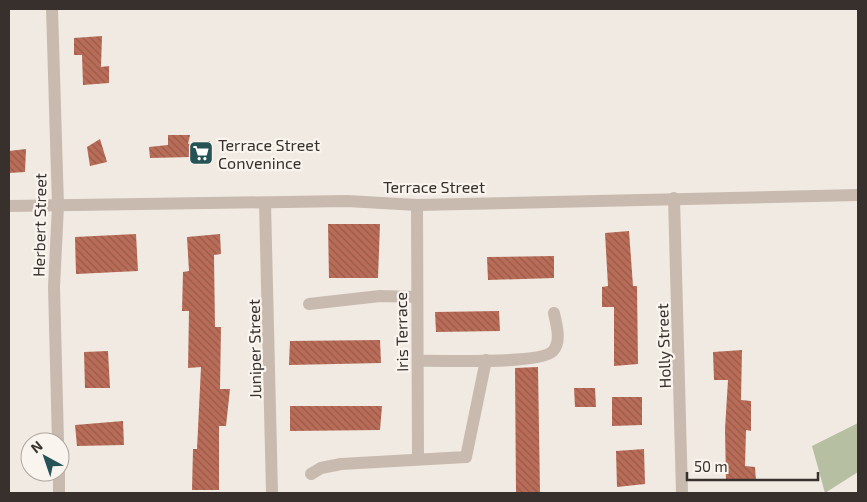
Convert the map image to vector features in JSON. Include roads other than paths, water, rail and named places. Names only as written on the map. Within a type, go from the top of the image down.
[{"type":"street","name":"Herbert Street","points":[[52,9],[58,206],[54,287],[58,432]]},
{"type":"street","name":"Terrace Street","points":[[9,206],[347,201],[417,205],[858,194]]},
{"type":"street","name":"Holly Street","points":[[674,198],[682,493]]},
{"type":"street","name":"Juniper Street","points":[[265,203],[272,493]]},
{"type":"street","name":"Iris Terrace","points":[[417,205],[418,459]]},
{"type":"street","points":[[309,304],[380,296],[417,297]]},
{"type":"street","points":[[418,361],[540,357],[550,353],[557,342],[554,313]]},
{"type":"street","points":[[311,474],[321,468],[341,464],[466,457],[486,360]]},
{"type":"place","name":"Terrace Street Convenince","points":[[201,153]]}]
